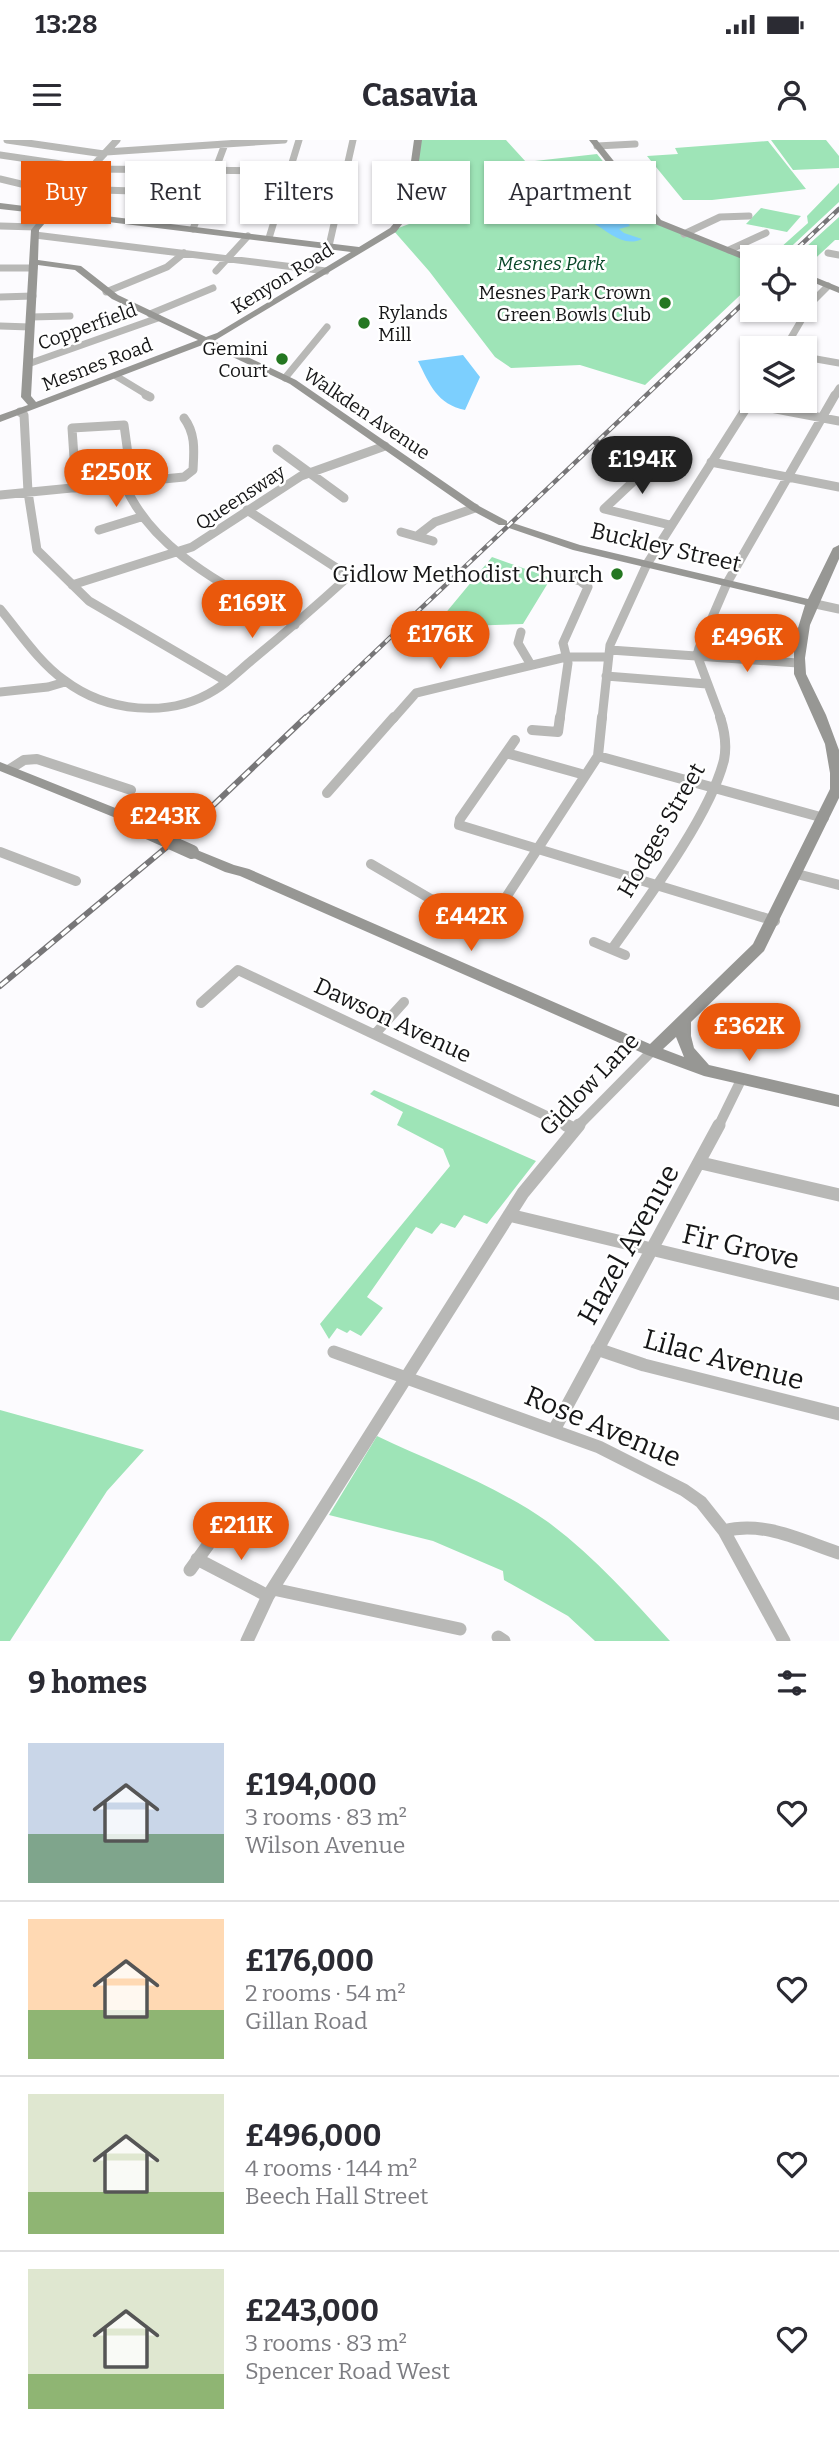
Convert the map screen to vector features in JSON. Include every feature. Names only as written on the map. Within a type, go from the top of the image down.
[{"type":"street","points":[[7,140],[105,153],[284,140]]},
{"type":"street","points":[[98,161],[117,140]]},
{"type":"street","points":[[292,161],[299,140]]},
{"type":"street","points":[[329,246],[353,140]]},
{"type":"street","name":"Kenyon Road","points":[[207,341],[236,327],[396,227],[407,214],[418,140]]},
{"type":"street","points":[[595,143],[635,144]]},
{"type":"street","points":[[595,143],[653,218],[684,234],[740,255]]},
{"type":"street","points":[[218,161],[225,144]]},
{"type":"street","points":[[0,155],[39,161]]},
{"type":"street","points":[[0,179],[21,183]]},
{"type":"street","points":[[0,206],[21,209]]},
{"type":"street","points":[[684,234],[720,217],[750,216]]},
{"type":"street","points":[[111,219],[360,250]]},
{"type":"street","points":[[35,406],[26,398],[36,231],[41,224]]},
{"type":"street","points":[[192,229],[194,224]]},
{"type":"street","points":[[268,239],[272,224]]},
{"type":"street","points":[[0,226],[326,271]]},
{"type":"street","points":[[729,250],[766,233]]},
{"type":"street","points":[[216,271],[248,236]]},
{"type":"street","points":[[106,292],[161,271],[184,253]]},
{"type":"street","points":[[828,253],[839,255]]},
{"type":"street","points":[[0,268],[35,265]]},
{"type":"street","name":"Walkden Avenue","points":[[35,265],[78,268],[106,292],[285,378],[475,508],[508,524]]},
{"type":"street","points":[[817,281],[839,290]]},
{"type":"street","points":[[792,336],[812,302],[828,286]]},
{"type":"street","name":"Copperfield","points":[[28,364],[154,316],[213,288]]},
{"type":"street","points":[[0,296],[33,296]]},
{"type":"street","points":[[0,326],[70,316]]},
{"type":"street","points":[[285,378],[327,327]]},
{"type":"street","name":"Mesnes Road","points":[[0,419],[207,341]]},
{"type":"street","points":[[817,359],[839,363]]},
{"type":"street","points":[[116,376],[150,397]]},
{"type":"street","points":[[697,655],[727,583],[839,388]]},
{"type":"street","points":[[20,412],[24,415],[28,492],[36,547],[89,601],[226,681]]},
{"type":"street","points":[[371,864],[429,898],[485,922],[496,914],[598,756],[609,653],[647,564],[744,413]]},
{"type":"street","points":[[800,413],[839,421]]},
{"type":"street","points":[[0,495],[176,479],[193,470],[195,442],[192,430],[184,418]]},
{"type":"street","points":[[76,488],[72,428],[124,425],[128,500],[141,517],[175,552],[295,625]]},
{"type":"street","name":"Queensway","points":[[72,585],[192,547],[310,472],[385,446]]},
{"type":"street","points":[[277,449],[344,498]]},
{"type":"street","points":[[711,462],[839,487]]},
{"type":"street","points":[[628,466],[635,473],[636,479],[604,509],[670,525]]},
{"type":"street","points":[[417,536],[432,524],[475,508]]},
{"type":"street","points":[[0,609],[65,682],[122,706],[154,709],[202,698],[295,625],[349,576],[247,510]]},
{"type":"street","points":[[99,530],[141,517]]},
{"type":"street","name":"Buckley Street","points":[[508,524],[568,546],[811,603]]},
{"type":"street","points":[[401,532],[433,541]]},
{"type":"street","points":[[327,793],[416,693],[566,657],[609,653],[697,655],[798,663],[811,603],[839,548]]},
{"type":"street","points":[[532,730],[558,732],[568,663],[563,643],[588,587],[580,580],[562,576]]},
{"type":"street","points":[[811,603],[839,609]]},
{"type":"street","points":[[521,632],[517,643],[531,665]]},
{"type":"street","name":"Hodges Street","points":[[612,949],[658,886],[713,787],[724,761],[727,742],[697,655]]},
{"type":"street","name":"Gidlow Lane","points":[[247,1641],[270,1593],[523,1193],[574,1129],[629,1071],[752,957],[775,921],[838,790],[838,764],[832,740],[800,674],[798,663]]},
{"type":"street","points":[[606,676],[707,684]]},
{"type":"street","points":[[0,691],[48,687],[65,682]]},
{"type":"street","points":[[515,740],[460,819],[459,825],[775,921]]},
{"type":"street","points":[[506,753],[585,775]]},
{"type":"street","points":[[598,756],[824,818]]},
{"type":"street","points":[[5,768],[24,760],[37,759],[131,790]]},
{"type":"street","points":[[5,768],[195,850],[230,869],[244,872],[652,1051],[741,1080],[839,1101]]},
{"type":"street","points":[[0,852],[76,881]]},
{"type":"street","points":[[797,874],[839,885]]},
{"type":"street","points":[[594,942],[625,955]]},
{"type":"street","name":"Dawson Avenue","points":[[201,1003],[238,970],[574,1129]]},
{"type":"street","points":[[375,1034],[404,1002]]},
{"type":"street","points":[[684,1021],[682,1039],[704,1070]]},
{"type":"street","name":"Hazel Avenue","points":[[554,1430],[701,1163],[741,1080]]},
{"type":"street","points":[[701,1163],[839,1195]]},
{"type":"street","name":"Fir Grove","points":[[509,1215],[839,1294]]},
{"type":"street","name":"Lilac Avenue","points":[[597,1349],[644,1365],[839,1414]]},
{"type":"street","name":"Rose Avenue","points":[[334,1352],[554,1430],[618,1456],[684,1490],[701,1502],[724,1531],[784,1641]]},
{"type":"street","points":[[724,1531],[759,1528],[839,1553]]},
{"type":"street","points":[[208,1545],[194,1564],[270,1593],[460,1629]]},
{"type":"green space","name":"Mesnes Park","points":[[418,140],[506,140],[525,161],[484,161],[484,224],[656,223],[740,256],[740,295],[645,385],[580,365],[511,368],[495,357],[429,271],[393,230],[409,224],[470,224],[470,161],[416,161]]},
{"type":"green space","points":[[771,140],[826,140],[839,156],[839,168],[793,170]]},
{"type":"green space","points":[[768,141],[806,189],[712,200],[683,200],[656,167],[656,161],[651,161],[647,156],[678,154],[675,148]]},
{"type":"green space","name":"Mesnes Park","points":[[597,154],[603,161],[535,161]]},
{"type":"green space","points":[[839,183],[839,202],[793,245],[783,245],[808,223],[807,216]]},
{"type":"green space","points":[[761,208],[801,216],[787,232],[746,224]]},
{"type":"green space","points":[[839,217],[839,240],[835,240],[817,257],[817,245],[808,245]]},
{"type":"green space","points":[[492,557],[551,578],[523,624],[434,627]]},
{"type":"green space","points":[[374,1090],[536,1161],[487,1224],[464,1215],[455,1228],[441,1223],[432,1234],[416,1227],[367,1297],[383,1308],[361,1336],[350,1330],[347,1333],[337,1328],[329,1339],[320,1324],[450,1166],[443,1149],[397,1125],[403,1112],[370,1094]]},
{"type":"green space","points":[[0,1410],[144,1450],[107,1491],[10,1641],[0,1641]]},
{"type":"green space","points":[[377,1436],[487,1486],[548,1522],[597,1564],[670,1641],[595,1641],[568,1616],[504,1580],[503,1571],[433,1541],[329,1515]]},
{"type":"water","points":[[595,224],[628,224],[630,226],[619,229],[642,239],[628,241]]},
{"type":"water","points":[[463,355],[480,377],[465,410],[441,398],[418,361]]},
{"type":"railway","points":[[801,245],[839,209]]},
{"type":"railway","points":[[304,719],[740,306]]},
{"type":"railway","points":[[0,986],[186,831],[306,717]]},
{"type":"place","name":"Mesnes Park Crown Green Bowls Club","points":[[665,303]]},
{"type":"place","name":"Rylands Mill","points":[[364,323]]},
{"type":"place","name":"Gemini Court","points":[[282,359]]},
{"type":"place","name":"Gidlow Methodist Church","points":[[617,574]]}]
